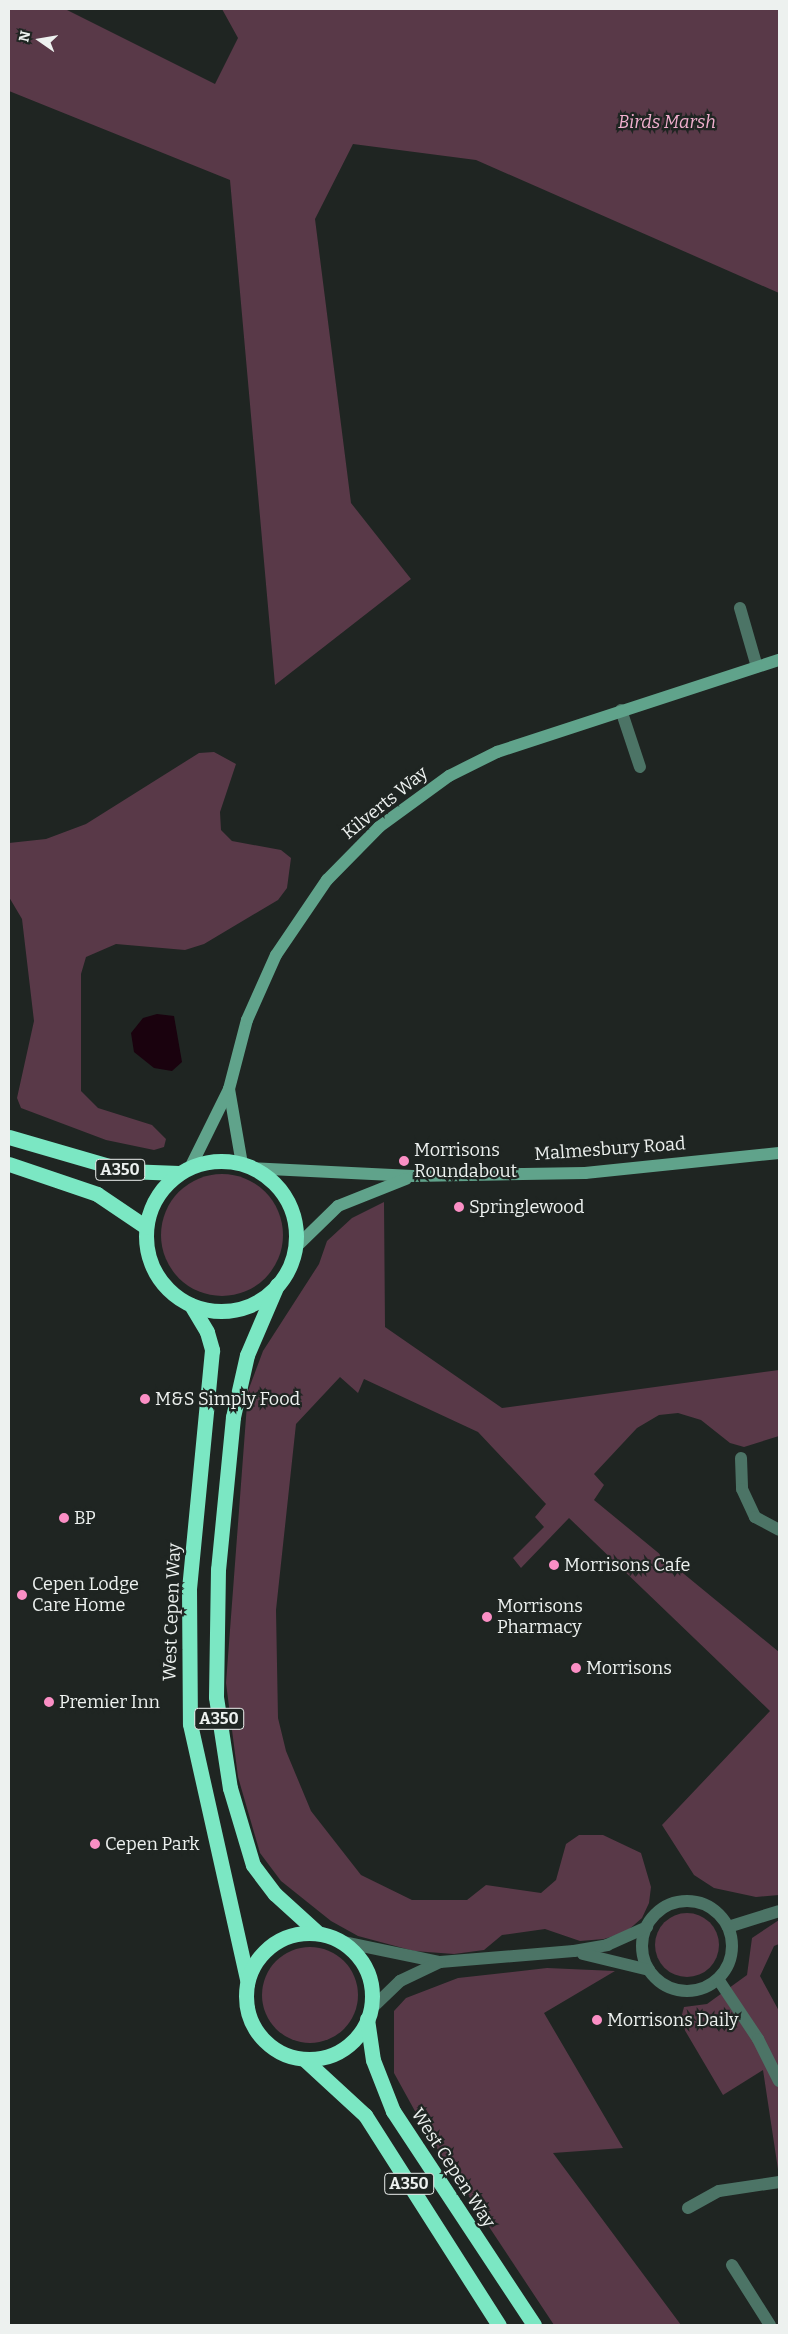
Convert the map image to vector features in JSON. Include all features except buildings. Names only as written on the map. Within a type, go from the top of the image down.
[{"type":"highway","name":"A350","points":[[9,1137],[126,1171],[185,1170],[213,1161],[246,1166],[267,1177],[287,1201],[295,1248],[247,1355],[233,1417],[218,1569],[216,1697],[230,1788],[253,1865],[275,1894],[318,1933]]},
{"type":"highway","name":"A350","points":[[9,1164],[97,1194],[146,1227]]},
{"type":"highway","name":"A350","points":[[185,1170],[158,1195],[146,1227],[150,1259],[159,1279],[191,1305],[233,1310],[256,1302],[277,1286]]},
{"type":"highway","name":"West Cepen Way","points":[[191,1305],[207,1332],[212,1350],[188,1596],[190,1724],[247,1980]]},
{"type":"highway","points":[[318,1933],[343,1942],[366,1969],[369,2015],[342,2050],[304,2059],[278,2051],[259,2035],[246,2006],[247,1980],[258,1957],[276,1941],[294,1934],[318,1933]]},
{"type":"highway","name":"West Cepen Way","points":[[369,2015],[373,2060],[393,2110],[534,2325]]},
{"type":"highway","name":"A350","points":[[304,2059],[365,2115],[499,2325]]},
{"type":"main road","name":"Kilverts Way","points":[[185,1170],[229,1089],[247,1020],[276,955],[306,907],[356,848],[404,806],[457,772],[513,746],[779,660]]},
{"type":"main road","name":"Kilverts Way","points":[[229,1089],[246,1166]]},
{"type":"main road","name":"Malmesbury Road","points":[[246,1166],[413,1176],[585,1173],[779,1153]]},
{"type":"main road","name":"Malmesbury Road","points":[[295,1248],[330,1212],[354,1196],[413,1176]]},
{"type":"street","points":[[740,608],[758,667]]},
{"type":"street","points":[[621,710],[640,767]]},
{"type":"street","points":[[741,1458],[742,1489],[755,1517],[779,1530]]},
{"type":"street","points":[[343,1942],[440,1962],[543,1955],[590,1954],[649,1970],[668,1986],[680,1990],[706,1987],[718,1979],[730,1958],[728,1927],[708,1906],[681,1901],[657,1913],[647,1926],[607,1945],[543,1955]]},
{"type":"street","points":[[728,1927],[779,1911]]},
{"type":"street","points":[[647,1926],[643,1948],[649,1970]]},
{"type":"street","points":[[369,2015],[400,1981],[440,1962]]},
{"type":"street","points":[[718,1979],[758,2040],[779,2081]]},
{"type":"street","points":[[688,2208],[719,2191],[779,2182]]},
{"type":"street","points":[[732,2265],[770,2325]]},
{"type":"green space","name":"Birds Marsh","points":[[9,9],[65,9],[215,84],[238,38],[222,9],[779,9],[779,293],[476,160],[353,144],[315,219],[351,503],[411,579],[275,685],[230,180],[9,91]]},
{"type":"green space","points":[[214,752],[236,764],[220,812],[221,830],[232,841],[281,850],[291,858],[287,888],[278,900],[204,944],[185,950],[116,944],[86,957],[81,974],[81,1091],[98,1108],[152,1125],[166,1139],[164,1147],[154,1150],[106,1140],[21,1108],[17,1098],[34,1021],[22,919],[9,897],[9,843],[46,839],[86,824],[199,753]]},
{"type":"green space","points":[[222,1174],[245,1178],[265,1192],[279,1212],[283,1235],[279,1258],[265,1278],[245,1292],[222,1296],[199,1292],[179,1278],[165,1258],[161,1235],[165,1212],[179,1192],[199,1178]]},
{"type":"green space","points":[[384,1202],[385,1327],[502,1408],[779,1370],[779,1436],[744,1447],[730,1443],[701,1420],[678,1413],[659,1415],[637,1428],[594,1474],[604,1485],[594,1500],[779,1652],[779,1895],[756,1897],[714,1888],[694,1875],[662,1825],[770,1711],[569,1518],[521,1568],[513,1558],[544,1527],[535,1517],[546,1504],[478,1432],[364,1379],[358,1393],[340,1377],[296,1424],[276,1610],[278,1718],[286,1751],[311,1811],[361,1875],[412,1900],[467,1900],[486,1885],[541,1893],[556,1880],[566,1844],[579,1835],[603,1835],[641,1853],[651,1887],[649,1903],[642,1918],[626,1932],[604,1939],[580,1941],[545,1929],[502,1935],[484,1950],[454,1954],[414,1951],[358,1936],[331,1921],[281,1881],[260,1853],[238,1777],[226,1683],[248,1391],[263,1351],[319,1264],[327,1241],[352,1218]]},
{"type":"green space","points":[[681,1913],[693,1913],[710,1922],[717,1933],[719,1945],[717,1957],[710,1968],[693,1977],[681,1977],[669,1972],[660,1963],[655,1951],[655,1939],[660,1927],[669,1918]]},
{"type":"green space","points":[[779,1920],[779,1944],[774,1946],[760,1976],[779,2011],[779,2176],[763,2070],[723,2095],[680,2022],[684,2007],[707,2004],[747,1975],[752,1938]]},
{"type":"green space","points":[[310,1947],[328,1951],[344,1961],[354,1977],[358,1995],[354,2013],[344,2029],[328,2039],[310,2043],[292,2039],[276,2029],[266,2013],[262,1995],[266,1977],[276,1961],[292,1951]]},
{"type":"green space","points":[[547,1968],[615,1971],[544,2013],[623,2148],[553,2153],[681,2325],[554,2325],[427,2133],[394,2073],[394,2011],[406,1998],[458,1978]]},
{"type":"shaded area","points":[[157,1014],[174,1016],[182,1062],[172,1071],[154,1068],[134,1052],[131,1033],[143,1018]]},
{"type":"place","name":"Morrisons Roundabout","points":[[404,1161]]},
{"type":"place","name":"Springlewood","points":[[459,1207]]},
{"type":"place","name":"M&S Simply Food","points":[[145,1399]]},
{"type":"place","name":"BP","points":[[64,1518]]},
{"type":"place","name":"Morrisons Cafe","points":[[554,1565]]},
{"type":"place","name":"Cepen Lodge Care Home","points":[[22,1595]]},
{"type":"place","name":"Morrisons Pharmacy","points":[[487,1617]]},
{"type":"place","name":"Morrisons","points":[[576,1668]]},
{"type":"place","name":"Premier Inn","points":[[49,1702]]},
{"type":"place","name":"Cepen Park","points":[[95,1844]]},
{"type":"place","name":"Morrisons Daily","points":[[597,2020]]}]
